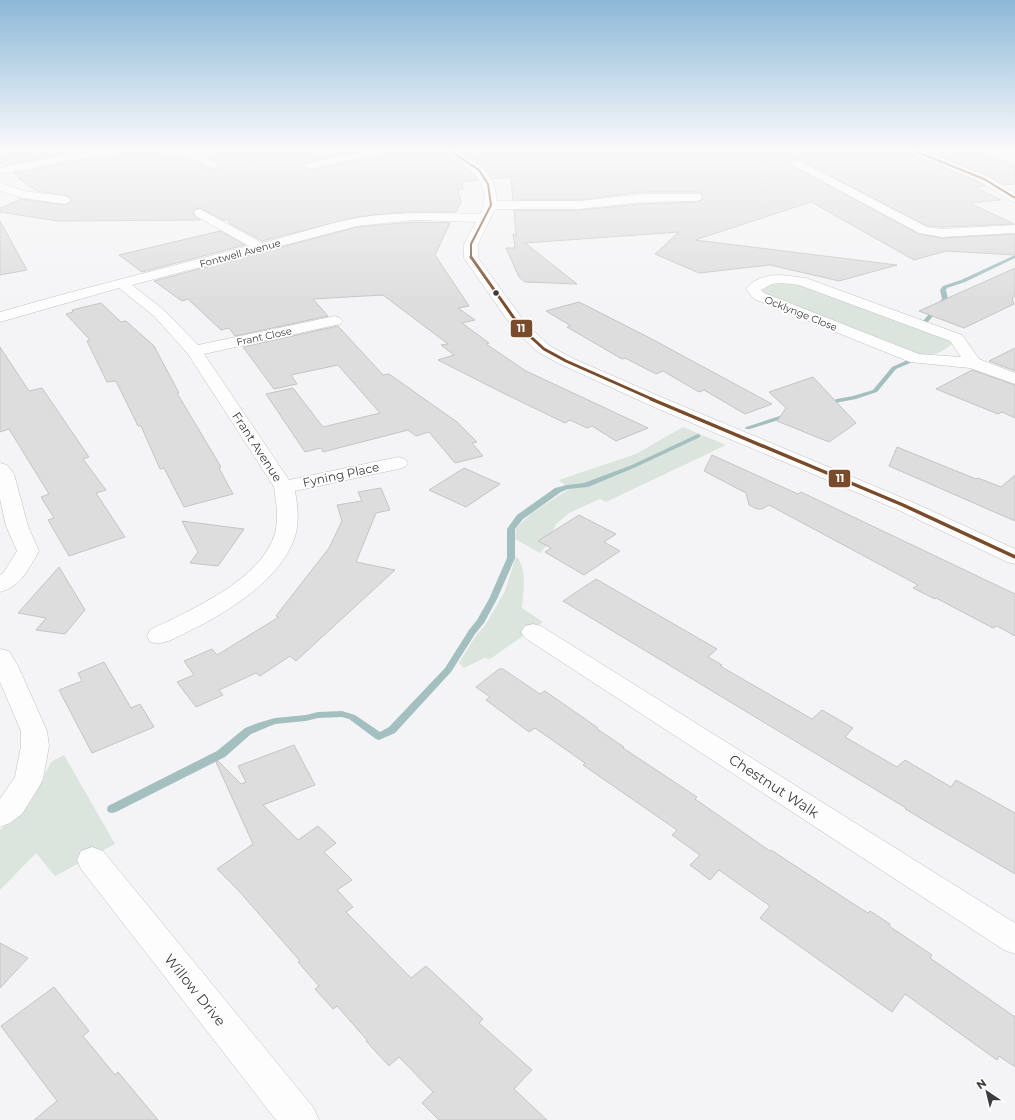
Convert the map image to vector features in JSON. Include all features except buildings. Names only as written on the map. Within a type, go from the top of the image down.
[{"type":"street","points":[[487,200],[487,211],[471,244],[471,258],[521,328],[544,349],[566,361],[669,407],[903,505],[1015,557]]},
{"type":"street","name":"Fontwell Avenue","points":[[0,317],[357,222],[388,218],[580,205],[622,200]]},
{"type":"street","points":[[868,200],[924,230],[942,233],[1015,229]]},
{"type":"street","points":[[201,218],[260,247]]},
{"type":"street","name":"Ocklynge Close","points":[[973,363],[956,338],[801,281],[777,278],[762,282],[752,289],[759,296],[916,359],[973,363],[1015,379]]},
{"type":"street","name":"Frant Avenue","points":[[122,284],[159,313],[194,351],[284,487],[289,509],[286,534],[276,554],[261,573],[211,610],[159,636]]},
{"type":"street","name":"Frant Close","points":[[194,351],[335,321]]},
{"type":"street","name":"Fyning Place","points":[[284,487],[399,464]]},
{"type":"street","points":[[0,469],[4,474],[17,526],[28,551],[12,577],[0,586]]},
{"type":"street","name":"Chestnut Walk","points":[[533,632],[1015,940]]},
{"type":"street","points":[[0,657],[6,666],[34,731],[35,746],[29,779],[12,806],[0,815]]},
{"type":"street","name":"Willow Drive","points":[[92,860],[300,1120]]},
{"type":"shaded area","points":[[779,281],[797,283],[950,339],[953,343],[937,353],[918,356],[764,295],[759,289]]},
{"type":"shaded area","points":[[683,427],[726,445],[606,502],[600,499],[569,513],[556,524],[547,545],[540,553],[515,539],[516,528],[532,513],[569,489],[559,480],[636,454]]},
{"type":"shaded area","points":[[516,556],[522,567],[524,581],[522,608],[543,622],[490,659],[484,658],[464,668],[459,663],[475,637],[486,624],[505,591]]},
{"type":"shaded area","points":[[64,755],[115,844],[55,876],[36,853],[0,890],[0,830],[16,816],[34,796],[51,762]]},
{"type":"waterway","points":[[925,322],[945,299],[943,290],[945,287],[963,281],[1015,256]]},
{"type":"waterway","points":[[826,404],[854,398],[875,391],[894,368],[908,362]]},
{"type":"waterway","points":[[748,428],[789,415]]},
{"type":"waterway","points":[[112,809],[221,754],[248,731],[275,721],[306,718],[318,715],[342,714],[352,717],[379,736],[392,730],[448,670],[472,632],[481,621],[493,599],[511,558],[511,529],[520,517],[558,490],[567,487],[585,485],[634,466],[698,436]]},
{"type":"transit line","name":"11","points":[[490,200],[491,205],[471,244],[471,258],[521,328],[544,349],[566,361],[662,404],[903,505],[1015,557]]}]
